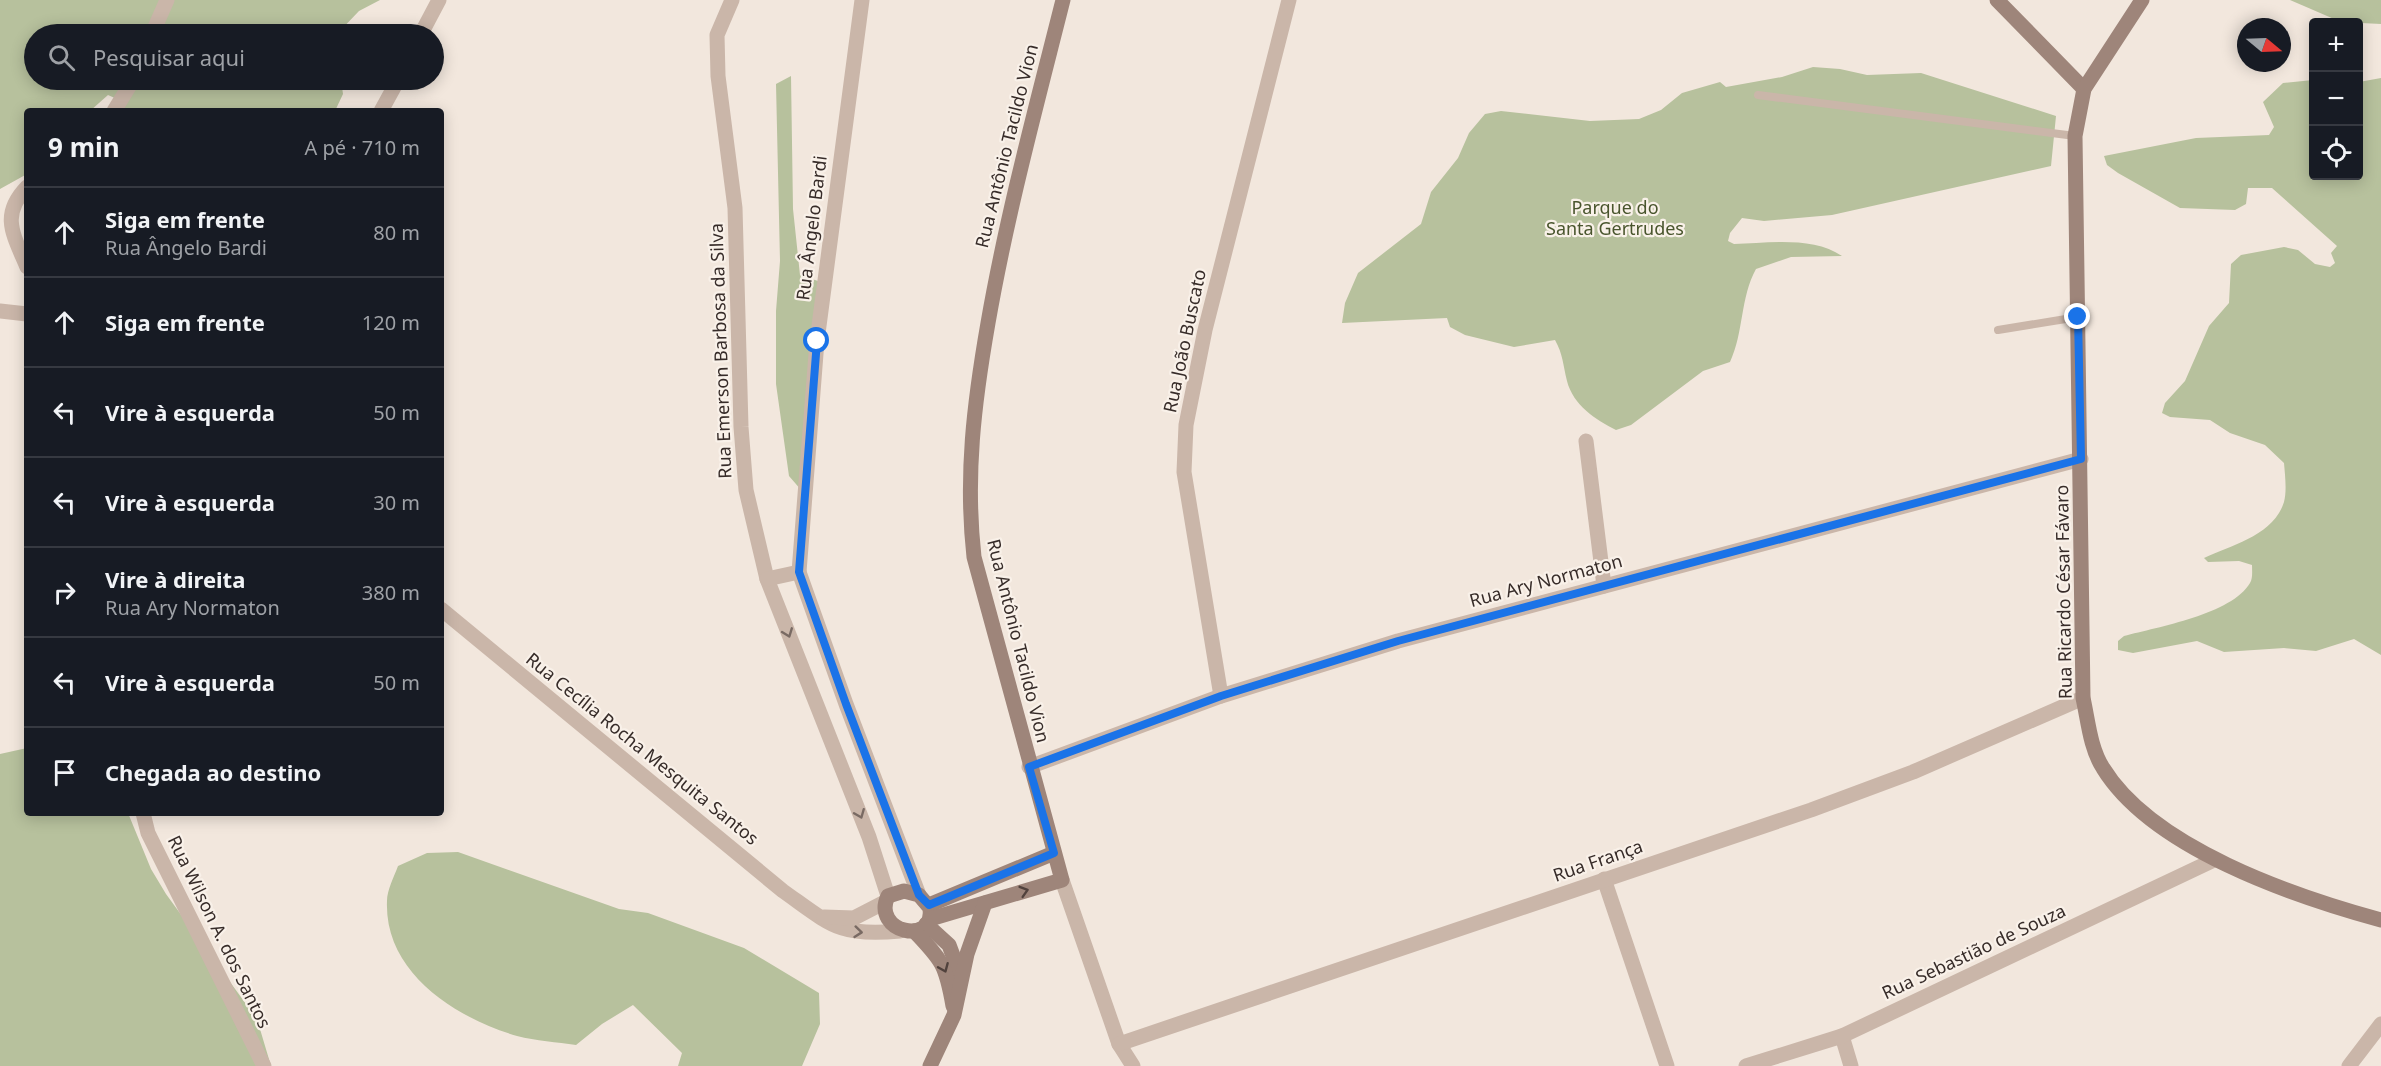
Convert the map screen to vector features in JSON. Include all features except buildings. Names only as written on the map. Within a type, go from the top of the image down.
[{"type":"street","points":[[156,24],[166,0]]},
{"type":"street","points":[[426,24],[439,0]]},
{"type":"street","name":"Rua Emerson Barbosa da Silva","points":[[732,0],[717,35],[718,76],[735,208],[741,427],[746,490],[767,579],[869,837],[886,899]]},
{"type":"street","name":"Rua Ângelo Bardi","points":[[799,572],[817,341],[862,0]]},
{"type":"street","name":"Rua Antônio Tacildo Vion","points":[[1063,0],[1000,257],[970,446],[969,509],[974,557],[1054,853],[1119,1044],[1133,1066]]},
{"type":"street","name":"Rua João Buscato","points":[[1221,696],[1184,472],[1186,425],[1205,330],[1289,0]]},
{"type":"street","points":[[1997,0],[2084,89]]},
{"type":"street","name":"Rua Ricardo César Fávaro","points":[[2142,0],[2084,89],[2075,136],[2083,698],[2095,749],[2102,767],[2141,810],[2214,860],[2290,890],[2381,920]]},
{"type":"street","points":[[116,108],[127,90]]},
{"type":"street","points":[[383,108],[393,90]]},
{"type":"street","points":[[24,190],[9,207],[3,221],[24,261]]},
{"type":"street","points":[[0,311],[24,315]]},
{"type":"street","points":[[1586,441],[1604,586]]},
{"type":"street","name":"Rua Ary Normaton","points":[[1029,767],[1221,696],[1398,641],[2081,459]]},
{"type":"street","points":[[767,579],[799,572],[920,917],[944,966],[954,1015]]},
{"type":"street","name":"Rua Cecília Rocha Mesquita Santos","points":[[444,611],[783,891],[819,917],[841,929],[856,933],[920,917]]},
{"type":"street","name":"Rua França","points":[[1119,1044],[1811,810],[1913,772],[2083,698]]},
{"type":"street","name":"Rua Wilson A. dos Santos","points":[[143,816],[148,833],[264,1066]]},
{"type":"street","points":[[920,917],[1054,853]]},
{"type":"street","name":"Rua Sebastião de Souza","points":[[1746,1066],[1842,1036],[2214,860]]},
{"type":"street","points":[[1604,879],[1667,1066]]},
{"type":"street","points":[[886,899],[889,918],[920,917],[985,903],[1062,880]]},
{"type":"street","points":[[819,917],[854,918],[903,891],[920,917],[949,945],[962,979]]},
{"type":"street","points":[[930,1066],[954,1015],[967,954],[985,903]]},
{"type":"street","points":[[2349,1066],[2381,1024]]},
{"type":"street","points":[[1842,1036],[1851,1066]]},
{"type":"lane","points":[[1758,94],[2075,136]]},
{"type":"lane","points":[[1998,330],[2078,317]]},
{"type":"green space","points":[[0,0],[380,0],[359,11],[347,24],[24,24],[24,90],[342,90],[343,94],[336,108],[122,108],[117,99],[108,95],[93,108],[24,108],[24,176],[0,189]]},
{"type":"green space","points":[[2290,0],[2381,0],[2381,24],[2363,23],[2363,18],[2332,18]]},
{"type":"green space","name":"Parque do Santa Gertrudes","points":[[1813,67],[1840,69],[1867,75],[1921,73],[2056,116],[2051,166],[1832,215],[1764,221],[1742,218],[1730,233],[1728,241],[1734,244],[1804,243],[1842,256],[1791,257],[1756,269],[1747,292],[1738,339],[1730,362],[1703,371],[1631,425],[1616,430],[1586,411],[1574,397],[1555,340],[1514,347],[1465,335],[1450,327],[1447,318],[1342,323],[1345,303],[1358,273],[1421,224],[1431,192],[1458,158],[1469,133],[1485,114],[1501,111],[1590,121],[1639,119],[1661,110],[1682,93],[1720,82],[1726,87],[1782,77]]},
{"type":"green space","points":[[791,76],[793,209],[800,275],[821,282],[802,491],[789,476],[776,384],[776,311],[780,261],[776,84]]},
{"type":"green space","points":[[2381,78],[2381,655],[2354,639],[2316,651],[2284,648],[2224,652],[2197,641],[2133,653],[2118,650],[2118,641],[2124,636],[2193,618],[2228,603],[2241,594],[2251,581],[2252,565],[2239,561],[2208,562],[2204,558],[2262,531],[2279,513],[2284,502],[2286,488],[2284,463],[2265,445],[2230,433],[2210,420],[2170,417],[2162,413],[2165,403],[2185,381],[2209,326],[2229,303],[2231,264],[2241,255],[2284,247],[2298,250],[2315,264],[2330,267],[2335,263],[2331,253],[2337,246],[2272,188],[2248,188],[2246,204],[2235,210],[2180,208],[2118,173],[2107,165],[2104,156],[2196,138],[2269,135],[2274,127],[2263,102],[2283,83],[2309,80],[2309,180],[2363,180],[2363,81]]},
{"type":"green space","points":[[24,749],[24,816],[129,816],[151,869],[166,894],[257,1019],[271,1066],[0,1066],[0,754]]},
{"type":"green space","points":[[458,852],[619,909],[648,913],[744,948],[819,993],[820,1024],[802,1066],[678,1066],[682,1053],[633,1005],[602,1024],[576,1045],[517,1036],[494,1028],[448,1004],[428,989],[411,971],[397,950],[389,927],[387,897],[398,866],[427,853]]},
{"type":"route","points":[[817,341],[799,572],[846,704],[919,895],[929,905],[1054,853],[1029,767],[1221,696],[1398,641],[2081,459],[2078,317]]}]
